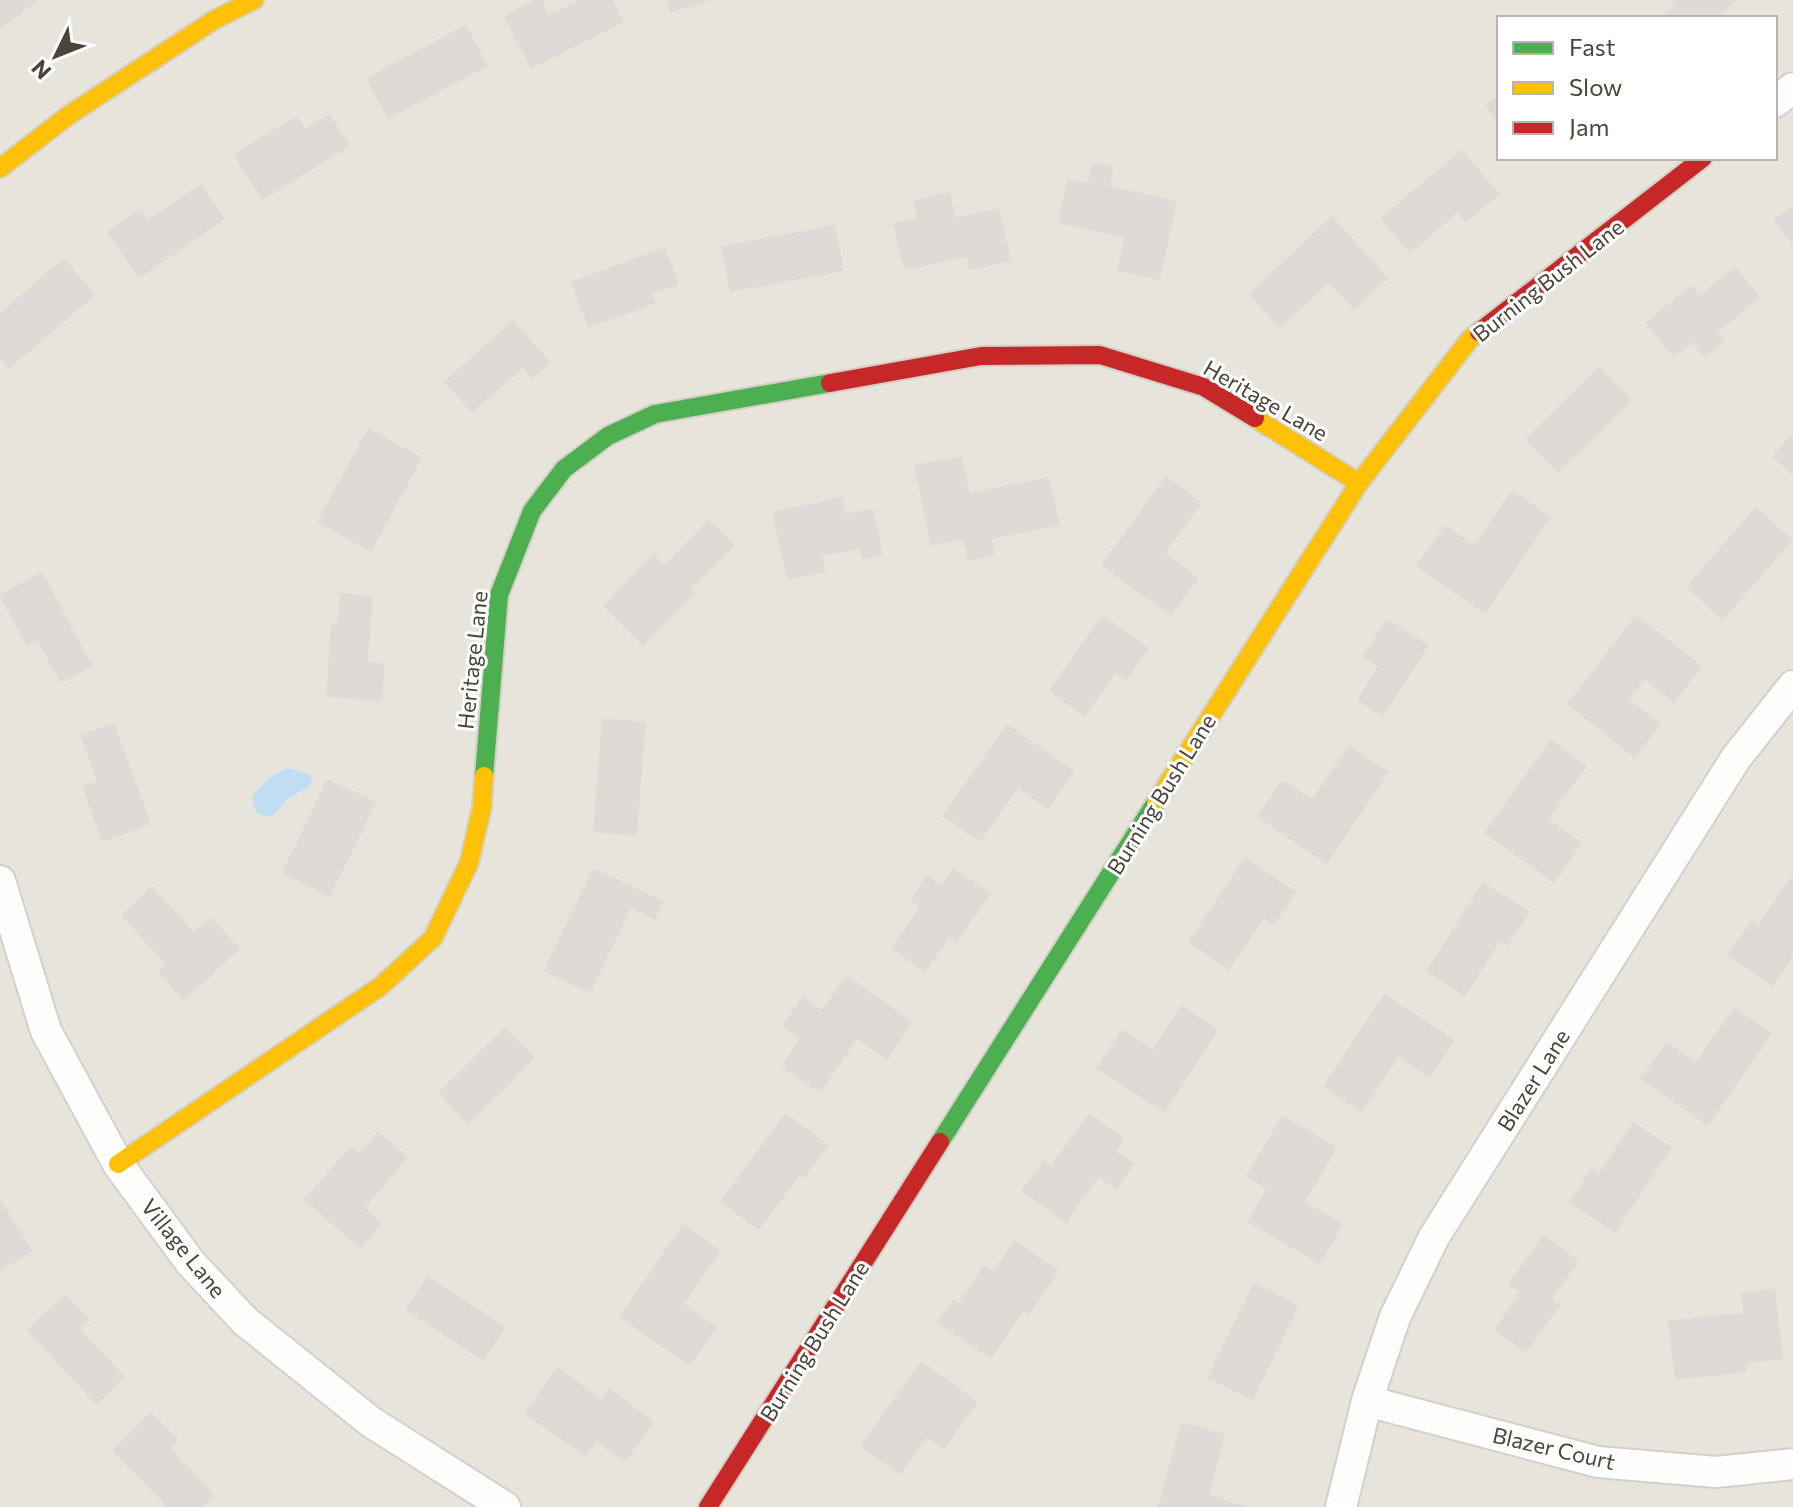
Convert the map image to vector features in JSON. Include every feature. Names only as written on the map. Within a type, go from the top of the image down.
[{"type":"street","points":[[0,168],[82,107],[214,20],[254,0]]},
{"type":"street","points":[[1777,100],[1793,88]]},
{"type":"street","name":"Burning Bush Lane","points":[[708,1507],[1359,483],[1470,339],[1700,160]]},
{"type":"street","name":"Heritage Lane","points":[[118,1164],[381,986],[433,938],[469,863],[482,807],[499,595],[532,511],[564,469],[608,436],[655,414],[981,356],[1100,355],[1204,387],[1359,483]]},
{"type":"street","name":"Blazer Lane","points":[[1341,1507],[1367,1401],[1395,1317],[1434,1237],[1736,758],[1793,686]]},
{"type":"street","name":"Village Lane","points":[[0,881],[46,1031],[118,1164],[190,1262],[245,1321],[371,1422],[505,1507]]},
{"type":"street","name":"Blazer Court","points":[[1367,1401],[1598,1462],[1716,1472],[1793,1464]]},
{"type":"shaded area","points":[[0,0],[1793,0],[1793,1507],[0,1507]]},
{"type":"water","points":[[288,768],[310,774],[312,783],[289,798],[273,815],[256,812],[252,797],[267,780]]},
{"type":"building","points":[[0,0],[39,0],[0,29]]},
{"type":"building","points":[[535,0],[542,0],[549,15],[579,0],[613,0],[624,22],[531,69],[504,16]]},
{"type":"building","points":[[666,0],[708,0],[708,1],[670,13]]},
{"type":"building","points":[[1737,0],[1718,16],[1662,16],[1674,6],[1671,2]]},
{"type":"building","points":[[466,25],[488,66],[388,119],[366,78]]},
{"type":"building","points":[[1497,96],[1497,121],[1485,105]]},
{"type":"building","points":[[330,114],[350,146],[262,200],[233,154],[297,116],[305,129]]},
{"type":"building","points":[[1462,150],[1500,194],[1466,222],[1457,213],[1410,253],[1380,218]]},
{"type":"building","points":[[1092,162],[1114,166],[1110,186],[1177,201],[1160,280],[1117,271],[1124,238],[1058,223],[1067,179],[1088,183]]},
{"type":"building","points":[[201,184],[225,219],[139,279],[107,232],[140,209],[148,220]]},
{"type":"building","points":[[950,192],[956,218],[999,208],[1011,261],[969,270],[967,257],[904,270],[893,223],[917,218],[914,200]]},
{"type":"building","points":[[1793,205],[1793,245],[1773,221]]},
{"type":"building","points":[[1332,216],[1388,278],[1354,310],[1329,283],[1280,328],[1248,294]]},
{"type":"building","points":[[835,225],[844,271],[730,292],[721,246]]},
{"type":"building","points":[[665,247],[679,285],[652,294],[656,303],[588,328],[571,282]]},
{"type":"building","points":[[64,258],[95,295],[9,369],[0,358],[0,313]]},
{"type":"building","points":[[1735,266],[1760,297],[1717,333],[1725,341],[1705,358],[1691,343],[1674,357],[1645,323],[1691,285],[1700,296]]},
{"type":"building","points":[[513,320],[551,363],[532,379],[523,368],[472,413],[444,382]]},
{"type":"building","points":[[1599,366],[1632,400],[1558,473],[1525,439]]},
{"type":"building","points":[[368,428],[422,458],[371,552],[317,522]]},
{"type":"building","points":[[1793,433],[1793,475],[1772,457]]},
{"type":"building","points":[[962,456],[970,493],[1049,477],[1060,525],[991,539],[995,555],[968,561],[963,539],[931,546],[914,465]]},
{"type":"building","points":[[1166,476],[1202,503],[1165,553],[1199,578],[1171,616],[1101,565]]},
{"type":"building","points":[[1512,490],[1551,517],[1485,614],[1416,566],[1445,525],[1474,545]]},
{"type":"building","points":[[842,497],[846,514],[873,508],[883,555],[863,560],[860,548],[822,556],[826,572],[787,580],[772,512]]},
{"type":"building","points":[[1756,507],[1793,540],[1723,620],[1686,587]]},
{"type":"building","points":[[709,519],[735,545],[691,589],[696,593],[643,646],[603,606],[654,554],[664,565]]},
{"type":"building","points":[[42,572],[93,666],[61,683],[37,640],[27,646],[0,596]]},
{"type":"building","points":[[340,593],[373,596],[368,662],[385,663],[382,701],[326,697],[331,623],[338,623]]},
{"type":"building","points":[[1102,615],[1149,648],[1126,681],[1116,673],[1085,717],[1049,691]]},
{"type":"building","points":[[1636,615],[1702,666],[1674,703],[1645,679],[1629,699],[1661,724],[1635,758],[1567,704]]},
{"type":"building","points":[[1387,619],[1429,645],[1383,717],[1357,700],[1378,667],[1362,657]]},
{"type":"building","points":[[602,718],[646,722],[637,836],[593,832]]},
{"type":"building","points":[[114,723],[151,824],[102,842],[82,786],[97,781],[80,735]]},
{"type":"building","points":[[1007,724],[1075,771],[1048,809],[1018,788],[980,842],[942,816]]},
{"type":"building","points":[[1551,739],[1587,766],[1549,819],[1582,843],[1554,883],[1484,833]]},
{"type":"building","points":[[1349,745],[1389,772],[1327,864],[1257,817],[1282,780],[1312,799]]},
{"type":"building","points":[[327,779],[376,802],[330,897],[282,873]]},
{"type":"building","points":[[1245,857],[1296,892],[1274,926],[1264,919],[1229,970],[1188,942]]},
{"type":"building","points":[[594,868],[664,902],[655,920],[631,908],[590,994],[543,971]]},
{"type":"building","points":[[954,868],[991,893],[956,943],[949,938],[925,972],[891,948],[920,907],[910,900],[927,875],[942,885]]},
{"type":"building","points":[[1793,874],[1793,957],[1773,986],[1727,955],[1752,920],[1758,925]]},
{"type":"building","points":[[1483,882],[1530,912],[1508,946],[1500,941],[1465,997],[1426,971]]},
{"type":"building","points":[[152,886],[194,932],[211,917],[240,949],[183,1001],[158,971],[165,964],[121,915]]},
{"type":"building","points":[[846,975],[913,1022],[887,1060],[857,1039],[820,1093],[781,1067],[800,1038],[782,1026],[803,996],[822,1010]]},
{"type":"building","points":[[1384,994],[1455,1040],[1430,1078],[1398,1057],[1362,1113],[1323,1087]]},
{"type":"building","points":[[1181,1005],[1218,1030],[1165,1113],[1096,1068],[1122,1029],[1153,1049]]},
{"type":"building","points":[[1734,1007],[1772,1033],[1708,1126],[1640,1079],[1667,1042],[1696,1062]]},
{"type":"building","points":[[505,1027],[535,1058],[468,1124],[438,1093]]},
{"type":"building","points":[[785,1113],[829,1145],[803,1179],[799,1176],[759,1230],[720,1202]]},
{"type":"building","points":[[1089,1113],[1125,1139],[1116,1151],[1135,1164],[1116,1190],[1099,1177],[1066,1223],[1021,1191],[1044,1159],[1051,1165]]},
{"type":"building","points":[[1282,1115],[1337,1147],[1305,1202],[1343,1224],[1320,1264],[1247,1222],[1266,1189],[1246,1177]]},
{"type":"building","points":[[1633,1122],[1672,1148],[1615,1233],[1569,1202],[1592,1168],[1599,1173]]},
{"type":"building","points":[[378,1132],[408,1157],[365,1208],[382,1223],[361,1249],[304,1200],[351,1146],[359,1153]]},
{"type":"building","points":[[0,1199],[33,1251],[0,1272]]},
{"type":"building","points":[[683,1224],[721,1251],[684,1304],[717,1327],[690,1366],[619,1317]]},
{"type":"building","points":[[1543,1235],[1579,1261],[1552,1299],[1561,1305],[1526,1353],[1494,1330],[1520,1292],[1508,1284]]},
{"type":"building","points":[[1014,1240],[1059,1271],[1029,1315],[1023,1311],[991,1359],[937,1323],[953,1299],[958,1303],[984,1265],[994,1271]]},
{"type":"building","points":[[427,1276],[506,1327],[484,1361],[405,1310]]},
{"type":"building","points":[[1254,1283],[1299,1305],[1253,1400],[1207,1378]]},
{"type":"building","points":[[1775,1289],[1783,1359],[1746,1363],[1747,1372],[1675,1380],[1668,1320],[1743,1313],[1741,1293]]},
{"type":"building","points":[[65,1294],[90,1320],[80,1329],[125,1377],[96,1405],[27,1330]]},
{"type":"building","points":[[921,1361],[978,1402],[944,1449],[927,1438],[900,1475],[860,1446]]},
{"type":"building","points":[[558,1367],[602,1399],[609,1388],[654,1422],[625,1462],[597,1442],[585,1457],[524,1413]]},
{"type":"building","points":[[151,1412],[179,1440],[170,1448],[215,1496],[204,1507],[167,1507],[112,1450]]},
{"type":"building","points":[[1181,1422],[1225,1434],[1209,1495],[1248,1507],[1158,1507]]},
{"type":"traffic: fast","points":[[484,776],[499,595],[532,511],[564,469],[608,436],[655,414],[830,383]]},
{"type":"traffic: fast","points":[[940,1142],[1156,802]]},
{"type":"traffic: slow","points":[[0,168],[69,115],[214,20],[254,0]]},
{"type":"traffic: slow","points":[[1156,802],[1359,483],[1470,339],[1479,332]]},
{"type":"traffic: slow","points":[[1255,418],[1359,483]]},
{"type":"traffic: slow","points":[[118,1164],[381,986],[433,938],[469,863],[482,807],[484,776]]},
{"type":"traffic: jam","points":[[1479,332],[1700,160]]},
{"type":"traffic: jam","points":[[830,383],[981,356],[1100,355],[1204,387],[1255,418]]},
{"type":"traffic: jam","points":[[708,1507],[940,1142]]}]
